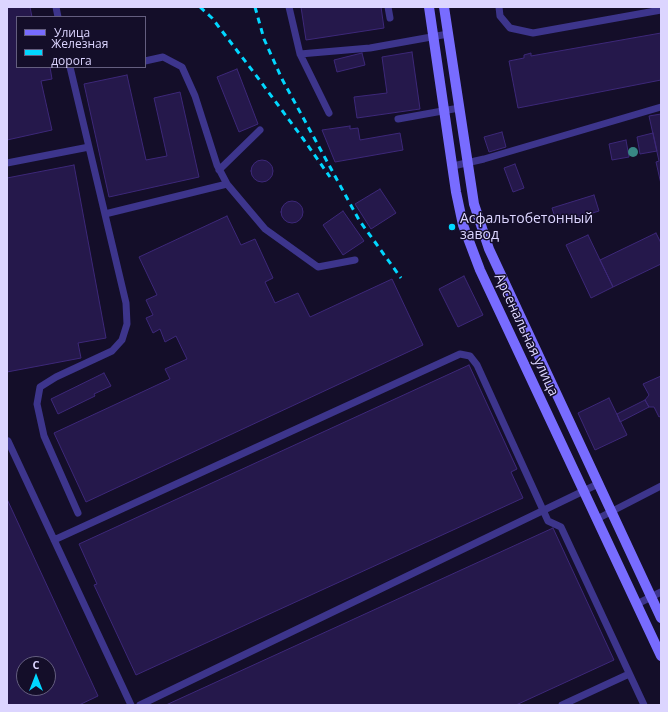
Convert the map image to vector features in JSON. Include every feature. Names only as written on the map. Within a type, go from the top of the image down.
[{"type":"street","name":"Арсенальная улица","points":[[429,7],[456,192],[463,225],[478,263],[661,654]]},
{"type":"street","name":"Арсенальная улица","points":[[444,7],[474,204],[489,249],[661,618]]},
{"type":"lane","points":[[289,7],[300,54],[329,113]]},
{"type":"lane","points":[[388,7],[390,18]]},
{"type":"lane","points":[[499,7],[500,16],[510,28],[533,33],[661,10]]},
{"type":"lane","points":[[300,54],[370,48],[448,34]]},
{"type":"lane","points":[[146,61],[163,58],[182,67],[195,96],[220,170],[227,184],[265,229],[318,267],[355,260]]},
{"type":"lane","points":[[70,68],[126,303],[127,324],[122,340],[112,351],[56,377],[40,387],[37,404],[44,436],[78,513]]},
{"type":"lane","points":[[453,166],[467,164],[661,107]]},
{"type":"lane","points":[[398,119],[459,108]]},
{"type":"lane","points":[[220,170],[260,130]]},
{"type":"lane","points":[[7,164],[89,147]]},
{"type":"lane","points":[[105,214],[227,184]]},
{"type":"lane","points":[[54,540],[460,354],[470,356],[477,365],[548,520],[560,527],[644,705]]},
{"type":"lane","points":[[7,442],[131,705]]},
{"type":"lane","points":[[140,705],[598,484]]},
{"type":"lane","points":[[597,519],[661,486]]},
{"type":"lane","points":[[637,604],[661,592]]},
{"type":"lane","points":[[562,705],[629,674]]},
{"type":"building","points":[[7,7],[30,7],[32,16],[16,16],[16,68],[50,68],[52,79],[41,81],[52,130],[7,140]]},
{"type":"building","points":[[301,7],[381,7],[384,28],[306,40]]},
{"type":"building","points":[[661,33],[661,80],[518,108],[509,61],[524,58],[524,55],[531,53],[531,56]]},
{"type":"building","points":[[412,52],[420,109],[357,118],[354,97],[387,93],[382,57]]},
{"type":"building","points":[[362,53],[365,65],[337,72],[334,60]]},
{"type":"building","points":[[237,69],[258,124],[239,132],[217,77]]},
{"type":"building","points":[[127,75],[146,160],[167,156],[154,98],[180,92],[199,177],[109,197],[84,84]]},
{"type":"building","points":[[661,114],[661,184],[656,162],[659,161],[649,116]]},
{"type":"building","points":[[350,126],[350,129],[358,128],[360,140],[400,133],[403,150],[335,162],[322,130]]},
{"type":"building","points":[[502,132],[506,147],[489,152],[484,137]]},
{"type":"building","points":[[653,133],[657,151],[640,154],[637,137]]},
{"type":"building","points":[[626,140],[629,157],[612,160],[609,144]]},
{"type":"building","points":[[262,160],[270,163],[273,171],[270,179],[262,182],[254,179],[251,171],[254,163]]},
{"type":"building","points":[[515,164],[524,188],[513,192],[504,168]]},
{"type":"building","points":[[74,165],[106,338],[78,343],[81,358],[7,372],[7,178]]},
{"type":"building","points":[[380,189],[396,213],[371,229],[355,204]]},
{"type":"building","points":[[594,195],[599,211],[557,224],[552,208]]},
{"type":"building","points":[[292,201],[300,204],[303,212],[300,220],[292,223],[284,220],[281,212],[284,204]]},
{"type":"building","points":[[343,211],[364,241],[343,255],[323,225]]},
{"type":"building","points":[[227,216],[241,245],[255,239],[273,278],[265,282],[275,303],[298,293],[310,317],[392,279],[423,345],[86,502],[54,433],[170,379],[165,369],[187,359],[176,336],[165,342],[160,329],[153,333],[146,318],[153,315],[146,300],[157,295],[139,257]]},
{"type":"building","points":[[656,233],[661,243],[661,264],[613,287],[600,260]]},
{"type":"building","points":[[588,235],[613,287],[591,298],[566,245]]},
{"type":"building","points":[[464,276],[483,315],[458,327],[439,289]]},
{"type":"building","points":[[469,365],[517,469],[511,472],[523,498],[136,675],[94,585],[97,584],[79,544]]},
{"type":"building","points":[[104,373],[111,386],[94,394],[95,396],[58,414],[51,399]]},
{"type":"building","points":[[661,376],[661,416],[659,417],[654,407],[649,407],[645,400],[649,395],[643,384]]},
{"type":"building","points":[[609,398],[627,435],[595,450],[578,413]]},
{"type":"building","points":[[645,400],[649,407],[620,422],[617,414]]},
{"type":"building","points":[[7,499],[98,696],[79,705],[7,705]]},
{"type":"building","points":[[553,528],[614,660],[516,705],[166,705]]},
{"type":"railway","points":[[200,7],[212,18],[255,74],[330,177]]},
{"type":"railway","points":[[255,7],[264,39],[282,79],[359,220],[401,278]]},
{"type":"place","name":"Асфальтобетонный завод","points":[[452,227]]}]
